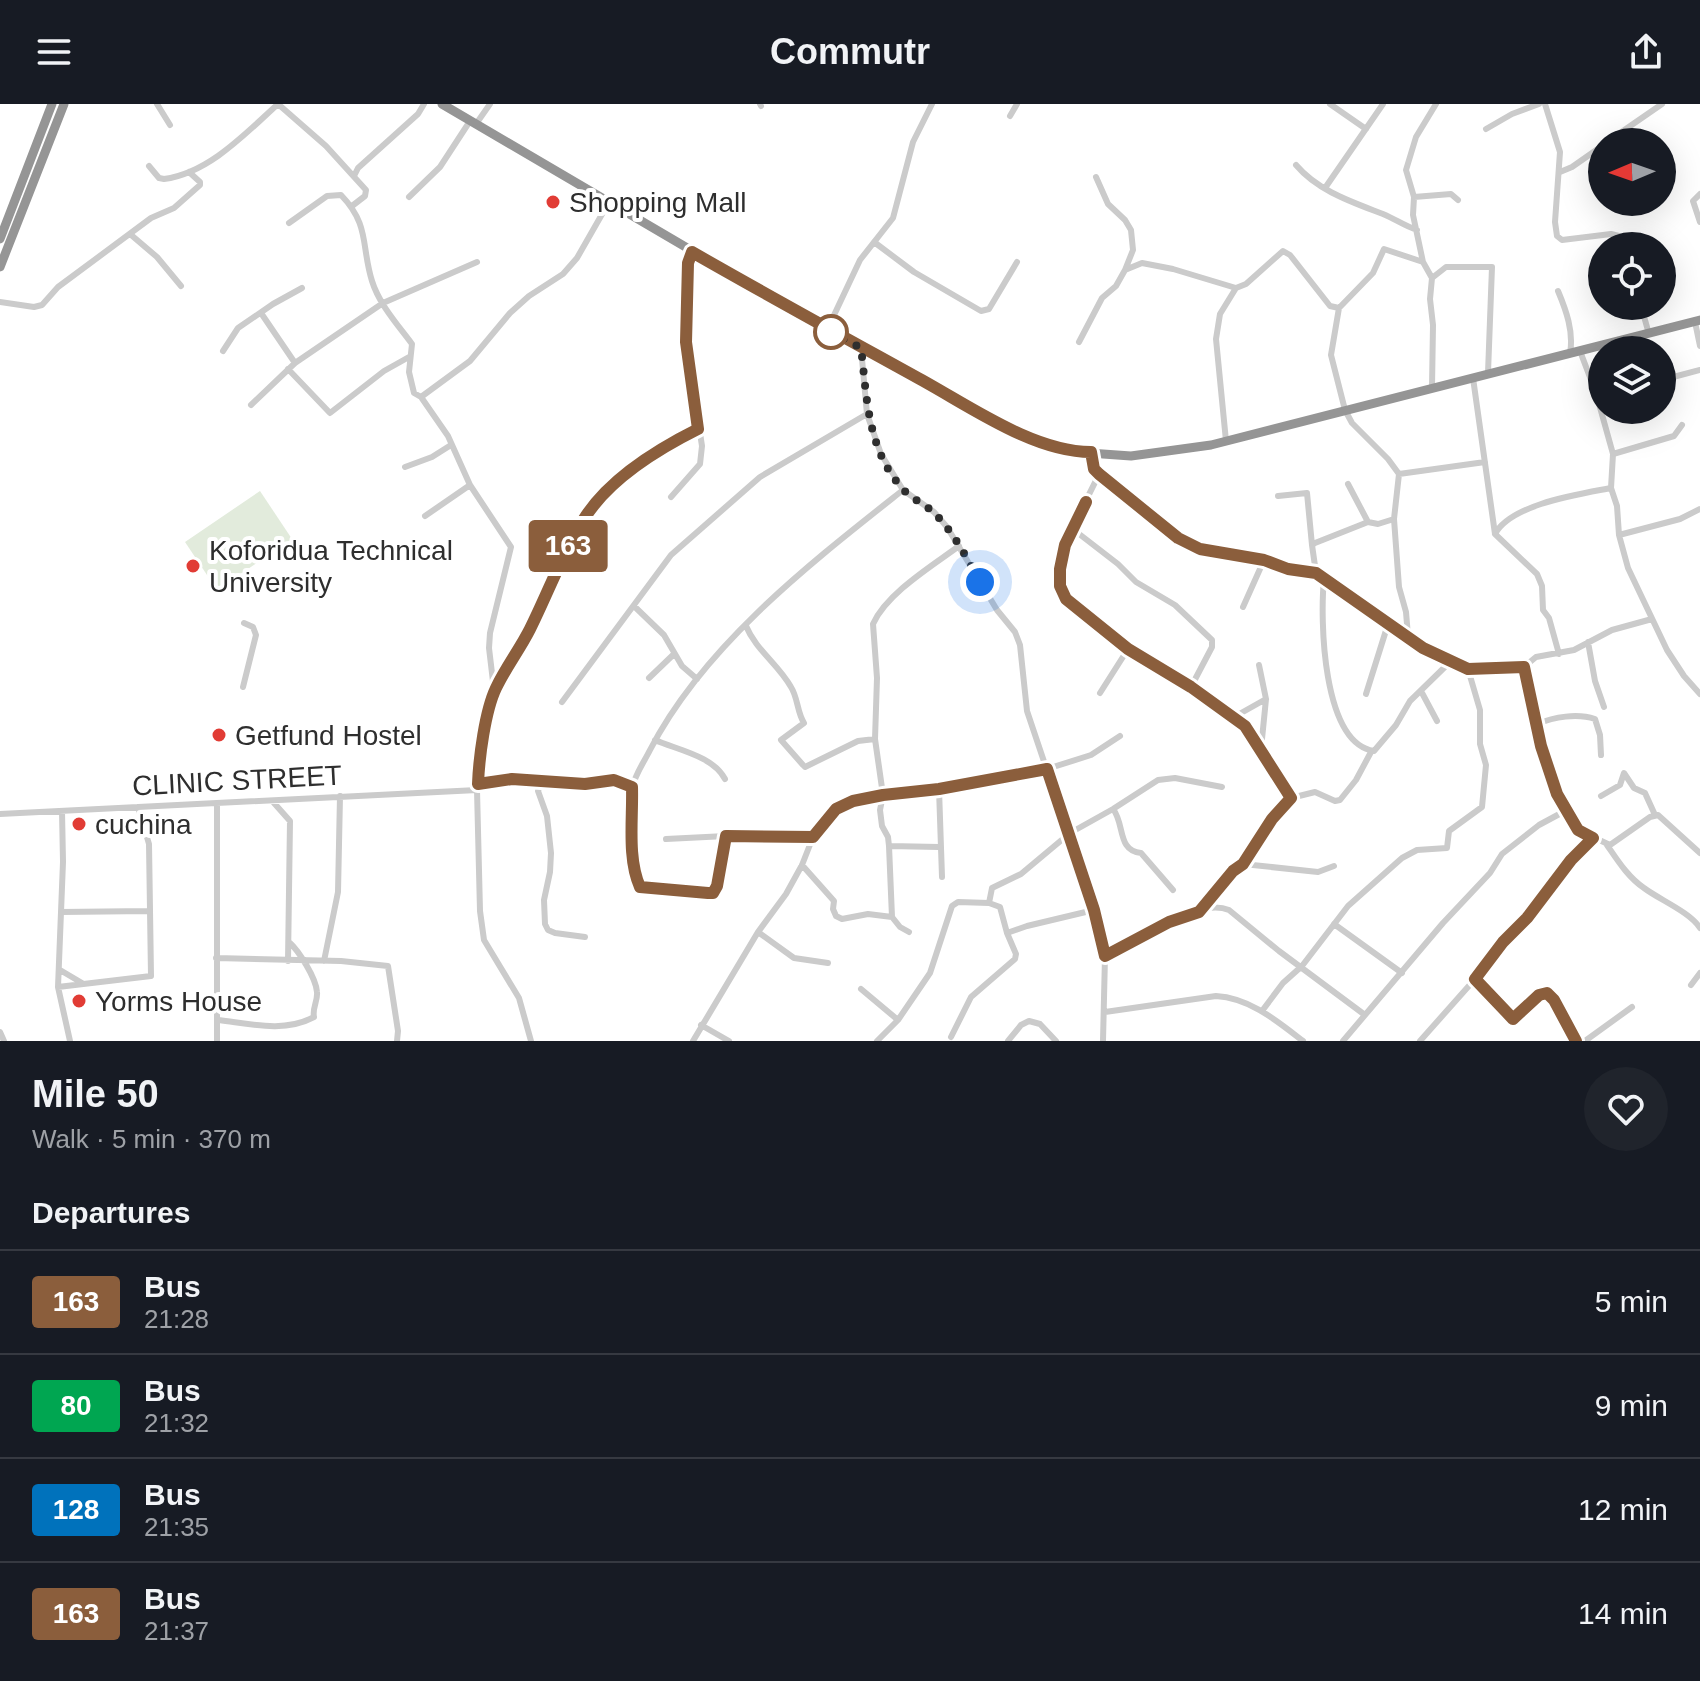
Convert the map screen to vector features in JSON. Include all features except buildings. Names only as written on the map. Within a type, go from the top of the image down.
[{"type":"highway","points":[[0,239],[52,104]]},
{"type":"highway","points":[[0,267],[64,104]]},
{"type":"highway","points":[[442,104],[827,330],[979,413],[1062,450],[1131,456],[1226,441],[1697,321]]},
{"type":"street","points":[[157,104],[170,125]]},
{"type":"street","points":[[149,166],[159,178],[164,179],[189,172],[231,145],[278,104],[303,124],[367,193],[352,206]]},
{"type":"street","points":[[354,176],[358,168],[418,114],[424,104]]},
{"type":"street","points":[[409,197],[440,167],[490,104]]},
{"type":"street","points":[[827,330],[860,260],[893,218],[913,142],[932,104]]},
{"type":"street","points":[[1010,116],[1017,104]]},
{"type":"street","points":[[1330,104],[1366,129]]},
{"type":"street","points":[[1325,188],[1383,104]]},
{"type":"street","points":[[1432,387],[1432,278],[1423,262],[1413,215],[1414,197],[1406,170],[1416,137],[1436,104]]},
{"type":"street","points":[[1486,129],[1512,114],[1539,104]]},
{"type":"street","points":[[1545,104],[1557,136],[1560,172],[1555,222],[1559,239],[1588,236]]},
{"type":"street","points":[[1627,128],[1662,104]]},
{"type":"street","points":[[1560,172],[1588,156]]},
{"type":"street","points":[[1296,165],[1346,201],[1387,215],[1417,230]]},
{"type":"street","points":[[0,302],[38,307],[58,287],[151,218],[174,208],[200,185],[189,172]]},
{"type":"street","points":[[1079,342],[1102,298],[1116,286],[1133,250],[1131,230],[1108,204],[1096,177]]},
{"type":"street","points":[[289,223],[332,194],[341,195],[352,206],[361,226],[372,281],[383,303],[412,344],[409,357],[414,393],[421,397],[448,436],[470,485],[511,547],[490,633],[494,690],[477,787],[480,900],[484,940],[519,998],[531,1041]]},
{"type":"street","points":[[1414,197],[1451,194],[1458,200]]},
{"type":"street","points":[[1700,194],[1693,201],[1700,222]]},
{"type":"street","points":[[421,397],[470,361],[510,313],[529,296],[563,274],[577,258],[609,202]]},
{"type":"street","points":[[130,234],[157,257],[181,286]]},
{"type":"street","points":[[874,242],[914,272],[981,311],[989,309],[1017,262]]},
{"type":"street","points":[[1408,636],[1399,587],[1394,519],[1399,474],[1352,423],[1345,410],[1331,355],[1339,308],[1373,273],[1384,249],[1409,260],[1423,262]]},
{"type":"street","points":[[1133,250],[1142,263]]},
{"type":"street","points":[[1226,441],[1216,339],[1220,314],[1236,288],[1246,284],[1283,251],[1290,255],[1330,306],[1339,308]]},
{"type":"street","points":[[671,497],[694,474],[700,464],[702,446],[686,342],[688,263],[692,252]]},
{"type":"street","points":[[251,405],[295,363],[383,303],[477,262]]},
{"type":"street","points":[[1125,270],[1142,263],[1236,288]]},
{"type":"street","points":[[1432,278],[1446,267],[1492,267],[1488,373]]},
{"type":"street","points":[[223,351],[233,334],[302,288]]},
{"type":"street","points":[[1558,291],[1564,303],[1575,352],[1588,374]]},
{"type":"street","points":[[261,313],[295,363]]},
{"type":"street","points":[[1645,320],[1649,334]]},
{"type":"street","points":[[1697,321],[1700,346]]},
{"type":"street","points":[[861,348],[867,414],[881,454],[903,490],[934,512],[959,546],[997,610],[1015,632],[1020,645],[1027,711],[1070,833],[1105,956],[1103,1041]]},
{"type":"street","points":[[288,369],[330,413],[384,371],[409,357]]},
{"type":"street","points":[[1676,376],[1700,370]]},
{"type":"street","points":[[1473,377],[1474,404],[1495,534],[1537,574],[1542,586],[1543,610],[1549,618],[1559,654]]},
{"type":"street","points":[[562,702],[671,555],[743,490],[867,414]]},
{"type":"street","points":[[1606,424],[1613,454],[1611,488],[1628,568],[1684,676],[1700,694]]},
{"type":"street","points":[[1613,454],[1674,436],[1682,425]]},
{"type":"street","points":[[494,690],[530,630],[558,564],[585,516],[606,492],[661,448],[698,429]]},
{"type":"street","points":[[405,467],[432,457],[451,445]]},
{"type":"street","points":[[1091,452],[1094,469],[1099,474],[1178,538],[1212,553],[1264,560],[1288,569],[1316,573],[1423,648],[1468,669],[1524,667],[1536,657],[1559,654],[1612,630],[1652,619]]},
{"type":"street","points":[[1399,474],[1485,462]]},
{"type":"street","points":[[1099,474],[1065,545],[1060,586],[1066,599],[1128,649],[1191,687],[1245,726],[1291,798]]},
{"type":"street","points":[[1348,484],[1368,522]]},
{"type":"street","points":[[425,516],[470,485]]},
{"type":"street","points":[[1495,534],[1500,525],[1523,513],[1564,497],[1611,488]]},
{"type":"street","points":[[726,836],[713,893],[640,887],[634,874],[632,787],[655,740],[697,679],[746,626],[837,543],[903,490]]},
{"type":"street","points":[[1278,496],[1307,493],[1316,573]]},
{"type":"street","points":[[1619,535],[1680,519],[1700,509]]},
{"type":"street","points":[[1312,545],[1368,522],[1378,524],[1394,519]]},
{"type":"street","points":[[1074,530],[1136,582],[1175,605],[1212,640],[1212,647],[1191,687]]},
{"type":"street","points":[[909,932],[892,917],[889,846],[882,826],[880,810],[883,795],[875,739],[877,678],[873,624],[907,585],[959,546]]},
{"type":"street","points":[[1243,607],[1264,560]]},
{"type":"street","points":[[1324,579],[1322,624],[1336,712],[1346,732],[1371,752]]},
{"type":"street","points":[[635,607],[664,635],[674,654],[697,679]]},
{"type":"street","points":[[243,687],[256,635],[253,627],[244,623]]},
{"type":"street","points":[[1366,694],[1388,624]]},
{"type":"street","points":[[746,626],[757,646],[781,672],[794,693],[804,723],[781,740],[805,767],[858,741],[875,739]]},
{"type":"street","points":[[1588,642],[1595,681],[1604,707]]},
{"type":"street","points":[[1100,693],[1128,649]]},
{"type":"street","points":[[649,678],[674,654]]},
{"type":"street","points":[[1199,912],[1233,871],[1243,864],[1272,819],[1291,798],[1315,792],[1335,801],[1340,800],[1356,780],[1371,752],[1396,725],[1410,701],[1451,661]]},
{"type":"street","points":[[1259,665],[1266,699],[1261,749]]},
{"type":"street","points":[[1524,667],[1541,746],[1565,811],[1578,830],[1607,845],[1627,874],[1642,887],[1694,919],[1700,928]]},
{"type":"street","points":[[1262,1011],[1283,983],[1302,966],[1348,906],[1402,858],[1417,850],[1447,848],[1449,831],[1482,807],[1486,765],[1480,744],[1480,710],[1468,669]]},
{"type":"street","points":[[1421,691],[1437,721]]},
{"type":"street","points":[[1234,717],[1266,699]]},
{"type":"street","points":[[1537,724],[1548,719],[1574,716],[1595,719],[1601,755]]},
{"type":"street","points":[[693,1041],[758,932],[786,894],[813,837],[836,809],[853,801],[883,795],[939,789],[1047,769],[1091,755],[1120,736]]},
{"type":"street","points":[[655,740],[709,762],[719,769],[725,779]]},
{"type":"street","points":[[1601,796],[1620,785],[1624,773],[1634,788],[1645,793],[1655,815],[1663,818],[1700,853]]},
{"type":"street","points":[[989,903],[992,888],[1021,874],[1070,833],[1158,780],[1175,778],[1222,787]]},
{"type":"street","name":"CLINIC STREET","points":[[0,814],[273,802],[477,787],[512,779],[585,784],[614,780],[632,787]]},
{"type":"street","points":[[542,779],[538,791],[547,816],[551,853],[544,900],[545,924],[548,930],[555,933],[585,937]]},
{"type":"street","points":[[939,789],[942,877]]},
{"type":"street","points":[[324,961],[338,892],[340,796]]},
{"type":"street","points":[[273,802],[290,821],[288,961]]},
{"type":"street","points":[[217,804],[217,1041]]},
{"type":"street","points":[[58,987],[151,976],[149,844],[138,807]]},
{"type":"street","points":[[1113,809],[1128,849],[1141,853],[1173,890]]},
{"type":"street","points":[[62,811],[58,987],[70,1041]]},
{"type":"street","points":[[1343,1041],[1443,923],[1490,873],[1502,854],[1539,825],[1565,811]]},
{"type":"street","points":[[1607,845],[1615,844],[1655,815]]},
{"type":"street","points":[[666,839],[813,837]]},
{"type":"street","points":[[1420,1041],[1527,918],[1571,860],[1593,838]]},
{"type":"street","points":[[889,846],[939,847]]},
{"type":"street","points":[[1243,864],[1318,872],[1334,866]]},
{"type":"street","points":[[802,865],[834,901],[836,916],[842,919],[868,914],[892,917]]},
{"type":"street","points":[[877,1041],[898,1020],[930,973],[952,906],[958,902],[989,903],[1000,907],[1015,959],[971,997],[951,1037]]},
{"type":"street","points":[[1105,956],[1169,922],[1222,907],[1365,1015]]},
{"type":"street","points":[[1007,933],[1094,910]]},
{"type":"street","points":[[61,912],[149,911]]},
{"type":"street","points":[[1334,924],[1402,973]]},
{"type":"street","points":[[758,932],[794,958],[828,963]]},
{"type":"street","points":[[219,1020],[283,1026],[299,1025],[314,1017],[312,1011],[317,990],[301,952],[289,942]]},
{"type":"street","points":[[216,958],[388,966],[397,1041]]},
{"type":"street","points":[[60,970],[82,983]]},
{"type":"street","points":[[1691,985],[1700,973]]},
{"type":"street","points":[[1475,979],[1513,1019],[1539,995],[1547,993],[1576,1041]]},
{"type":"street","points":[[861,989],[898,1020]]},
{"type":"street","points":[[1105,1012],[1216,996],[1233,997],[1262,1011],[1303,1041]]},
{"type":"street","points":[[1585,1041],[1632,1007]]},
{"type":"street","points":[[1008,1041],[1021,1025],[1029,1021],[1040,1024],[1056,1041]]},
{"type":"street","points":[[701,1025],[729,1041]]},
{"type":"street","points":[[0,1032],[4,1041]]},
{"type":"green space","points":[[260,491],[292,539],[217,590],[185,542]]},
{"type":"bus line","name":"163","points":[[1086,502],[1065,545],[1060,569],[1060,586],[1066,599],[1128,649],[1191,687],[1245,726],[1291,798],[1272,819],[1243,864],[1233,871],[1199,912],[1182,916],[1146,933],[1118,951],[1105,956],[1094,910],[1047,769],[853,801],[836,809],[813,837],[726,836],[713,893],[640,887],[634,874],[632,787],[614,780],[585,784],[512,779],[478,784],[494,690],[530,630],[558,564],[585,516],[606,492],[661,448],[698,429],[686,342],[688,263],[692,252],[979,413],[1062,450],[1091,452],[1094,469],[1099,474],[1178,538],[1200,549],[1316,573],[1366,611],[1423,648],[1468,669],[1524,667],[1541,746],[1557,794],[1578,830],[1593,838],[1571,860],[1475,979],[1513,1019],[1539,995],[1547,993],[1576,1041]]},
{"type":"place","name":"Shopping Mall","points":[[553,202]]},
{"type":"place","name":"Koforidua Technical University","points":[[193,566]]},
{"type":"place","name":"Getfund Hostel","points":[[219,735]]},
{"type":"place","name":"cuchina","points":[[79,824]]},
{"type":"place","name":"Yorms House","points":[[79,1001]]},
{"type":"route","points":[[831,332],[861,348],[867,414],[881,454],[903,490],[934,512],[947,527],[980,582]]}]
